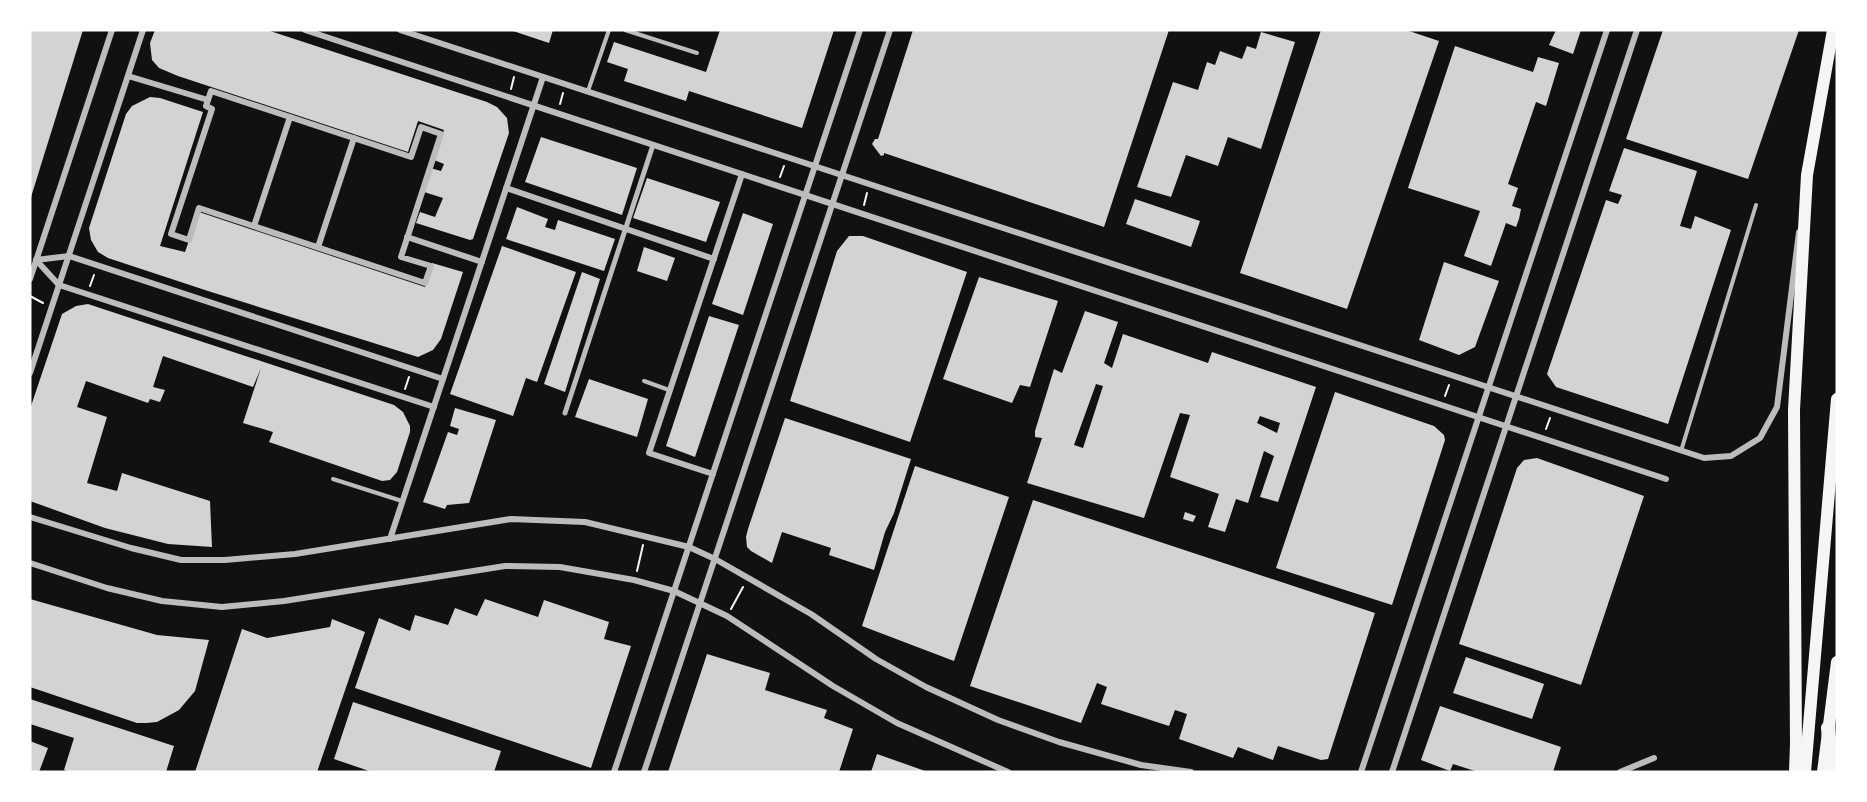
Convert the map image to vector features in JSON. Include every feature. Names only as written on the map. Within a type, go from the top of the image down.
[{"type":"highway","points":[[1828,729],[1832,772]]},
{"type":"main road","points":[[1794,772],[1796,732],[1794,410],[1807,175],[1833,30]]},
{"type":"main road","points":[[1805,772],[1837,399]]},
{"type":"main road","points":[[1823,772],[1837,662]]},
{"type":"street","points":[[30,279],[112,30]]},
{"type":"street","points":[[30,373],[143,30]]},
{"type":"street","points":[[305,30],[1666,478]]},
{"type":"street","points":[[400,30],[1704,458],[1731,456],[1760,438],[1777,407],[1807,175]]},
{"type":"street","points":[[614,772],[860,30]]},
{"type":"street","points":[[644,772],[890,30]]},
{"type":"street","points":[[1361,772],[1607,30]]},
{"type":"street","points":[[1392,772],[1637,30]]},
{"type":"street","points":[[128,76],[208,100]]},
{"type":"street","points":[[390,538],[543,77]]},
{"type":"street","points":[[211,91],[290,117],[411,157],[421,127],[441,134],[401,257],[431,266],[425,283],[199,208],[189,240],[171,234],[212,108],[206,106],[211,91]]},
{"type":"street","points":[[254,226],[290,117]]},
{"type":"street","points":[[318,247],[354,138]]},
{"type":"street","points":[[565,413],[653,145]]},
{"type":"street","points":[[713,474],[649,453],[742,174]]},
{"type":"street","points":[[506,188],[714,259]]},
{"type":"street","points":[[407,237],[482,262]]},
{"type":"street","points":[[36,260],[69,256],[443,379]]},
{"type":"street","points":[[36,260],[59,285],[434,407]]},
{"type":"street","points":[[30,517],[131,548],[181,560],[225,560],[295,554],[511,519],[585,522],[689,547],[715,559],[812,614],[886,665],[926,687],[998,720],[1141,765],[1191,772]]},
{"type":"street","points":[[30,563],[107,588],[162,601],[222,607],[284,602],[504,566],[560,567],[634,580],[674,591],[728,616],[834,686],[897,723],[1008,772]]},
{"type":"street","points":[[1620,772],[1654,758]]},
{"type":"lane","points":[[588,92],[609,30]]},
{"type":"lane","points":[[625,30],[697,53]]},
{"type":"lane","points":[[1681,451],[1756,205]]},
{"type":"lane","points":[[644,381],[670,390]]},
{"type":"lane","points":[[333,479],[402,501]]},
{"type":"path","points":[[508,97],[517,68]]},
{"type":"path","points":[[557,113],[566,85]]},
{"type":"path","points":[[778,186],[786,157]]},
{"type":"path","points":[[861,213],[870,185]]},
{"type":"path","points":[[88,295],[97,266]]},
{"type":"path","points":[[30,296],[52,307]]},
{"type":"path","points":[[402,397],[412,369]]},
{"type":"path","points":[[1442,405],[1452,376]]},
{"type":"path","points":[[634,580],[645,536]]},
{"type":"path","points":[[728,616],[749,577]]},
{"type":"building","points":[[30,30],[83,30],[31,197],[30,197]]},
{"type":"building","points":[[155,30],[267,30],[497,107],[507,118],[509,133],[473,239],[416,223],[420,212],[435,217],[443,198],[424,192],[430,168],[441,171],[444,164],[434,160],[444,130],[418,121],[408,152],[178,76],[159,68],[152,60],[150,43]]},
{"type":"building","points":[[510,30],[553,30],[549,43]]},
{"type":"building","points":[[720,30],[834,30],[802,128],[689,91],[686,101],[624,81],[628,69],[607,62],[614,42],[706,72]]},
{"type":"building","points":[[913,30],[1169,30],[1104,227],[884,153],[881,156],[872,144],[875,139],[878,139]]},
{"type":"building","points":[[1321,30],[1406,30],[1439,41],[1347,309],[1240,273]]},
{"type":"building","points":[[1556,30],[1581,30],[1573,54],[1549,45]]},
{"type":"building","points":[[1663,30],[1799,30],[1748,179],[1626,139]]},
{"type":"building","points":[[1261,32],[1295,42],[1261,149],[1228,137],[1218,166],[1186,155],[1171,197],[1137,187],[1173,82],[1198,90],[1207,62],[1215,65],[1220,51],[1242,59],[1247,46],[1256,49]]},
{"type":"building","points":[[1455,46],[1533,72],[1538,57],[1559,63],[1546,106],[1536,102],[1508,184],[1518,188],[1512,206],[1521,209],[1519,219],[1516,227],[1506,223],[1491,266],[1464,256],[1480,211],[1408,188]]},
{"type":"building","points":[[150,97],[203,112],[160,246],[185,252],[199,212],[425,287],[432,263],[463,272],[441,339],[433,350],[418,357],[208,291],[108,258],[98,252],[91,240],[89,228],[126,114],[132,106]]},
{"type":"building","points":[[541,137],[637,168],[622,215],[525,182]]},
{"type":"building","points":[[1624,148],[1697,171],[1680,226],[1691,229],[1695,216],[1731,230],[1668,424],[1556,387],[1547,374],[1606,200],[1618,204],[1622,195],[1609,191]]},
{"type":"building","points":[[647,178],[720,202],[706,242],[633,218]]},
{"type":"building","points":[[1135,199],[1200,221],[1191,247],[1126,224]]},
{"type":"building","points":[[517,207],[548,219],[545,227],[555,230],[558,220],[615,239],[604,271],[506,239]]},
{"type":"building","points":[[743,213],[773,224],[743,315],[712,304]]},
{"type":"building","points":[[849,236],[863,236],[967,272],[910,442],[790,401],[837,251]]},
{"type":"building","points":[[502,246],[576,272],[537,382],[526,378],[513,416],[450,394]]},
{"type":"building","points":[[644,247],[675,258],[667,281],[637,271]]},
{"type":"building","points":[[1444,262],[1499,281],[1475,347],[1459,355],[1419,340]]},
{"type":"building","points":[[582,272],[600,279],[565,392],[544,384]]},
{"type":"building","points":[[979,277],[1058,301],[1030,387],[1020,385],[1012,403],[943,379]]},
{"type":"building","points":[[88,304],[394,405],[403,412],[410,426],[397,472],[390,480],[382,481],[269,442],[273,432],[243,423],[261,368],[253,387],[163,356],[153,387],[165,390],[160,402],[150,399],[148,403],[86,381],[77,407],[107,417],[87,483],[117,491],[122,473],[210,501],[212,547],[168,544],[105,528],[30,501],[30,409],[62,314],[76,306]]},
{"type":"building","points":[[1085,311],[1118,322],[1104,363],[1112,368],[1123,334],[1208,363],[1212,352],[1316,387],[1278,502],[1260,497],[1274,456],[1264,451],[1248,503],[1236,499],[1225,532],[1208,527],[1219,494],[1170,477],[1190,415],[1180,413],[1144,518],[1027,483],[1042,438],[1035,437],[1035,431],[1054,369],[1062,373]],"holes":[[[1096,384],[1103,386],[1083,448],[1074,445]],[[1260,416],[1280,423],[1277,433],[1257,423]]]},
{"type":"building","points":[[709,316],[739,325],[695,457],[666,446]]},
{"type":"building","points":[[589,379],[648,399],[637,437],[575,417]]},
{"type":"building","points":[[1335,392],[1434,426],[1444,435],[1445,440],[1392,605],[1276,568]]},
{"type":"building","points":[[455,408],[496,420],[469,503],[447,505],[445,509],[423,502],[448,432],[457,435],[459,429],[450,426]]},
{"type":"building","points":[[785,418],[911,459],[874,570],[829,555],[831,548],[782,532],[772,563],[747,547],[748,529]]},
{"type":"building","points":[[1537,458],[1644,496],[1581,685],[1459,644],[1517,468],[1524,460]]},
{"type":"building","points":[[915,466],[1009,497],[954,661],[862,626]]},
{"type":"building","points":[[1033,500],[1375,613],[1328,759],[1321,760],[1278,746],[1273,760],[1238,747],[1233,758],[1179,739],[1187,714],[1175,710],[1169,726],[1101,704],[1107,687],[1097,683],[1081,723],[970,686]]},
{"type":"building","points":[[1185,512],[1196,516],[1193,522],[1183,519]]},
{"type":"building","points":[[30,599],[157,635],[209,640],[195,691],[179,710],[157,722],[137,723],[30,687]]},
{"type":"building","points":[[485,599],[538,617],[544,600],[609,622],[604,639],[631,646],[591,768],[355,688],[379,618],[410,631],[415,615],[448,625],[455,608],[477,616]]},
{"type":"building","points":[[332,619],[365,632],[317,772],[195,772],[242,629],[267,638],[330,627]]},
{"type":"building","points":[[707,654],[770,673],[765,690],[827,710],[824,718],[853,729],[839,772],[668,772]]},
{"type":"building","points":[[1466,657],[1544,684],[1532,719],[1453,693]]},
{"type":"building","points":[[30,699],[174,746],[166,772],[70,772],[64,770],[74,738],[30,724]]},
{"type":"building","points":[[353,702],[501,751],[494,772],[372,772],[334,759]]},
{"type":"building","points":[[1440,706],[1561,747],[1553,772],[1478,772],[1453,764],[1450,771],[1421,760]]},
{"type":"building","points":[[30,741],[48,748],[39,772],[30,772]]},
{"type":"building","points":[[877,754],[928,772],[871,772]]}]
